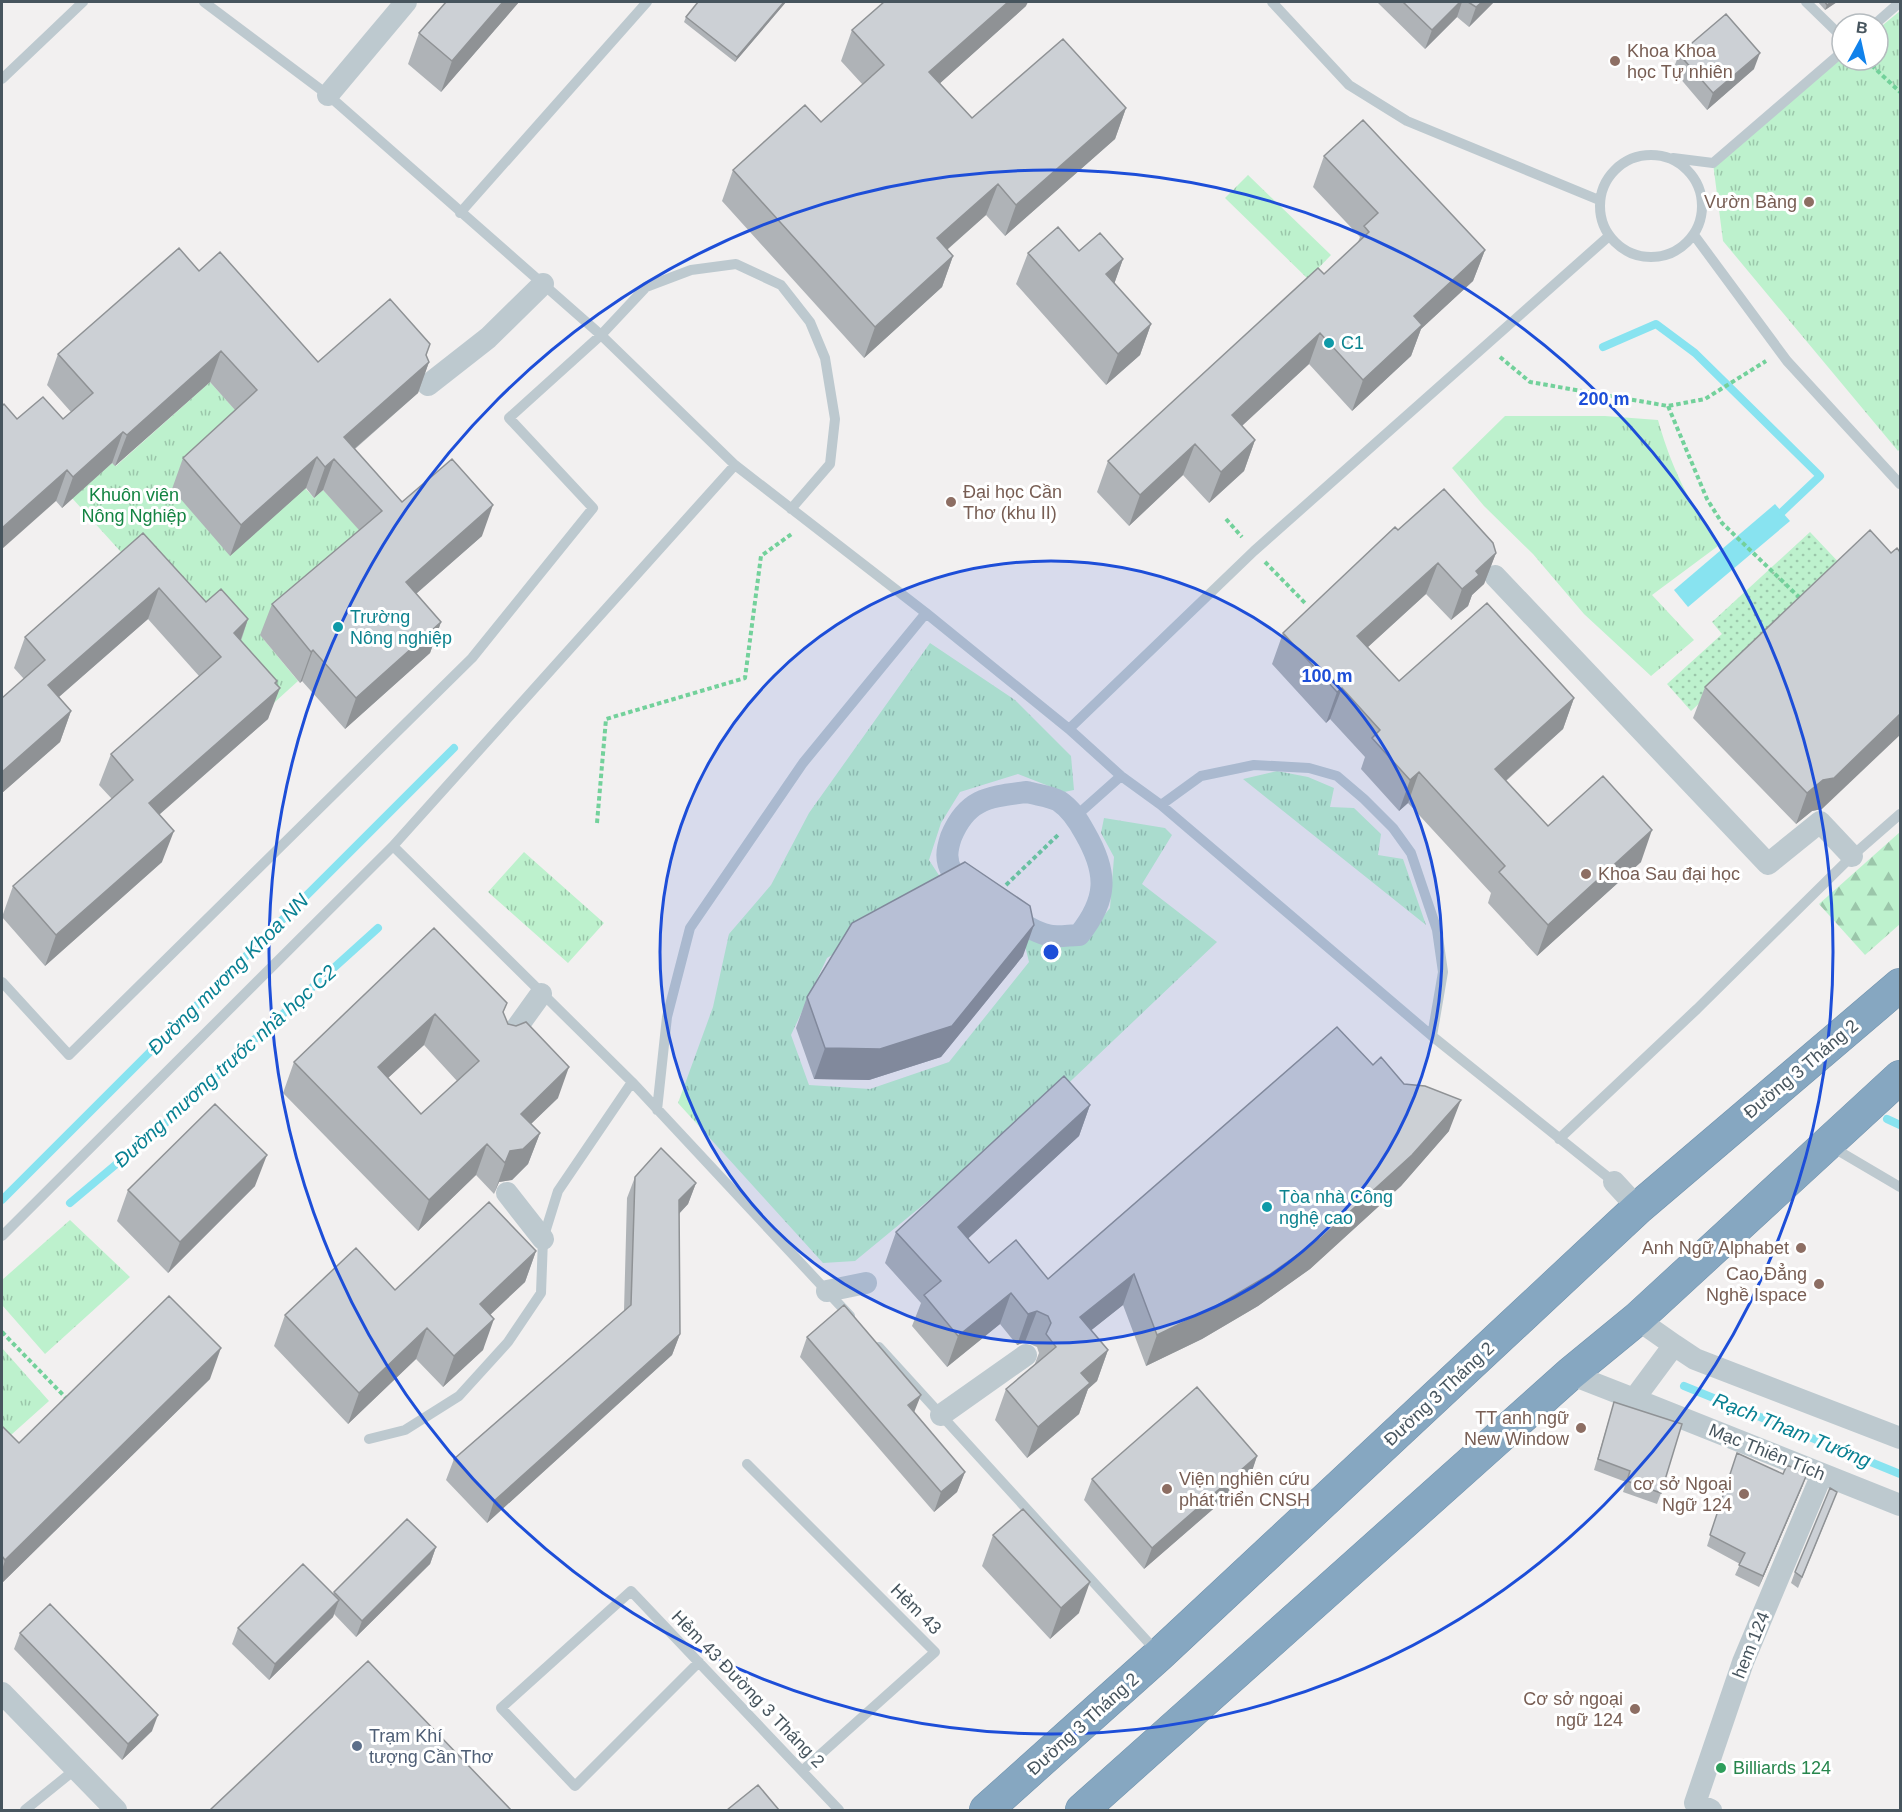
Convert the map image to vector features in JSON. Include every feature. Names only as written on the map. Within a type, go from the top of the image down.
[{"type":"highway","name":"Đường 3 Tháng 2","points":[[986,1810],[1159,1655],[1638,1208],[1900,985]]},
{"type":"highway","points":[[1082,1810],[1570,1374],[1637,1319],[1827,1143],[1894,1092]]},
{"type":"street","points":[[328,95],[406,2]]},
{"type":"street","points":[[428,385],[488,338],[543,284]]},
{"type":"street","points":[[1495,576],[1768,864],[1820,822],[1852,856]]},
{"type":"street","points":[[1027,792],[1057,800],[1076,816],[1099,857],[1102,883],[1095,916],[1079,935],[1048,936],[1016,921],[989,902],[952,872],[946,851],[958,821],[972,804],[996,796],[1027,792]]},
{"type":"street","points":[[505,1044],[541,994]]},
{"type":"street","points":[[1614,1182],[1638,1208]]},
{"type":"street","points":[[507,1193],[543,1239]]},
{"type":"street","points":[[827,1291],[866,1283]]},
{"type":"street","points":[[1637,1319],[1705,1363],[1900,1438]]},
{"type":"street","points":[[1634,1399],[1674,1345]]},
{"type":"street","points":[[941,1415],[1026,1355]]},
{"type":"street","name":"Mạc Thiên Tích","points":[[1570,1374],[1900,1505]]},
{"type":"street","name":"hem 124","points":[[1711,1810],[1695,1803],[1743,1662],[1822,1474]]},
{"type":"street","points":[[2,1693],[116,1810]]},
{"type":"lane","points":[[2,79],[83,2]]},
{"type":"lane","points":[[204,2],[328,95],[601,335],[735,465],[926,613],[1069,729],[1121,776],[1161,805],[1432,1036],[1614,1182]]},
{"type":"lane","points":[[460,213],[647,2]]},
{"type":"lane","points":[[1272,2],[1349,85],[1407,121],[1599,200]]},
{"type":"lane","points":[[1806,2],[1830,25]]},
{"type":"lane","points":[[1889,12],[1900,2]]},
{"type":"lane","points":[[1668,158],[1682,165],[1693,176],[1700,190],[1703,205],[1701,221],[1694,235],[1673,253],[1652,257],[1631,254],[1608,236],[1602,224],[1599,200],[1609,176],[1624,163],[1642,156],[1668,158],[1713,163],[1830,62]]},
{"type":"lane","points":[[1694,235],[1780,352],[1900,484]]},
{"type":"lane","points":[[1069,729],[1254,551],[1608,236]]},
{"type":"lane","points":[[2,982],[69,1055],[472,658],[593,508],[509,418],[601,335],[646,287],[691,270],[736,264],[781,285],[810,322],[821,349],[835,419],[830,464],[791,509]]},
{"type":"lane","points":[[2,1236],[393,846],[735,465]]},
{"type":"lane","points":[[657,1110],[667,1017],[690,928],[803,763],[926,613]]},
{"type":"lane","points":[[1161,805],[1201,776],[1254,765],[1309,768],[1336,776],[1364,799],[1393,828],[1411,853],[1437,930],[1443,972],[1432,1036]]},
{"type":"lane","points":[[1076,816],[1121,776]]},
{"type":"lane","points":[[1559,1139],[1697,1009],[1852,856],[1900,814]]},
{"type":"lane","points":[[393,846],[632,1082],[857,1324]]},
{"type":"lane","points":[[369,1439],[405,1430],[459,1396],[508,1342],[540,1293],[543,1239],[558,1191],[632,1082]]},
{"type":"lane","points":[[1827,1143],[1900,1186]]},
{"type":"lane","points":[[873,1340],[1159,1655]]},
{"type":"lane","name":"Hẻm 43","points":[[747,1464],[935,1652],[803,1770]]},
{"type":"lane","name":"Hẻm 43 Đường 3 Tháng 2","points":[[699,1662],[575,1786],[501,1708],[632,1591],[839,1810]]},
{"type":"lane","points":[[25,1810],[77,1768]]},
{"type":"path","points":[[1879,72],[1900,92]]},
{"type":"path","points":[[1485,345],[1530,382],[1668,406],[1705,399],[1780,352]]},
{"type":"path","points":[[1668,406],[1707,499],[1722,523],[1806,605]]},
{"type":"path","points":[[597,823],[606,719],[745,678],[761,556],[808,521]]},
{"type":"path","points":[[989,902],[1076,816]]},
{"type":"path","points":[[2,1332],[66,1398]]},
{"type":"green space","name":"Vườn Bàng","points":[[1900,11],[1900,449],[1898,451],[1723,241],[1713,163],[1830,68],[1830,72],[1890,72],[1890,19]]},
{"type":"green space","points":[[1248,175],[1331,255],[1308,279],[1225,198]]},
{"type":"green space","name":"Khuôn viên Nông Nghiệp","points":[[210,382],[314,498],[323,490],[371,542],[261,636],[298,681],[265,711],[72,498],[112,463],[116,466]]},
{"type":"green space","points":[[1505,416],[1605,416],[1658,420],[1683,486],[1718,546],[1652,595],[1694,640],[1651,676],[1584,614],[1533,554],[1484,506],[1452,468]]},
{"type":"green space","points":[[1810,532],[1845,569],[1691,711],[1667,684],[1722,634],[1712,622]]},
{"type":"green space","points":[[930,643],[1015,700],[1071,756],[1074,790],[1064,792],[1018,774],[960,792],[941,823],[929,860],[946,886],[827,958],[791,1035],[809,1085],[870,1089],[949,1062],[1029,962],[1022,933],[1084,940],[1110,908],[1114,857],[1101,833],[1104,818],[1165,828],[1172,835],[1142,884],[1217,942],[1054,1097],[855,1261],[823,1263],[678,1103],[713,1007],[729,934],[771,885],[809,813]]},
{"type":"green space","points":[[1277,771],[1308,777],[1334,788],[1330,807],[1354,808],[1381,834],[1378,855],[1403,859],[1426,925],[1243,779]]},
{"type":"green space","points":[[1900,832],[1900,924],[1865,955],[1819,904]]},
{"type":"green space","points":[[524,852],[604,923],[568,963],[488,892]]},
{"type":"green space","points":[[70,1220],[130,1277],[45,1354],[2,1305],[2,1280]]},
{"type":"green space","points":[[2,1348],[49,1401],[2,1443]]},
{"type":"water","points":[[1775,504],[1790,521],[1688,607],[1674,590]]},
{"type":"building","points":[[446,2],[503,2],[452,61],[419,33]]},
{"type":"building","points":[[698,2],[784,2],[737,57],[686,17]]},
{"type":"building","points":[[884,2],[1008,2],[929,72],[972,118],[1063,39],[1126,108],[1016,205],[998,184],[937,238],[953,256],[875,327],[733,170],[805,105],[821,122],[884,65],[852,30]]},
{"type":"building","points":[[1403,2],[1460,2],[1432,30]]},
{"type":"building","points":[[1468,2],[1482,2],[1476,7]]},
{"type":"building","points":[[1726,14],[1760,53],[1713,93],[1679,54]]},
{"type":"building","name":"C1","points":[[1363,120],[1485,250],[1414,316],[1422,325],[1363,380],[1320,333],[1232,415],[1255,440],[1221,472],[1195,444],[1140,495],[1108,461],[1318,268],[1324,274],[1369,232],[1364,226],[1378,213],[1324,156]]},
{"type":"building","points":[[1058,227],[1079,251],[1100,233],[1123,259],[1106,274],[1151,324],[1118,354],[1028,253]]},
{"type":"building","points":[[179,248],[199,271],[220,252],[318,362],[390,299],[430,344],[426,355],[429,362],[344,437],[402,502],[452,459],[493,505],[406,582],[441,622],[356,698],[313,650],[311,652],[272,604],[382,511],[334,459],[325,467],[317,457],[241,525],[183,458],[257,390],[221,351],[127,435],[123,432],[73,477],[67,470],[2,528],[2,406],[4,404],[17,419],[43,397],[63,419],[93,393],[58,354]]},
{"type":"building","points":[[1444,489],[1493,543],[1496,553],[1476,571],[1479,575],[1462,589],[1438,563],[1357,636],[1399,681],[1487,603],[1574,698],[1495,769],[1548,826],[1603,776],[1652,830],[1548,925],[1499,872],[1505,866],[1419,772],[1410,780],[1372,738],[1380,730],[1342,688],[1337,692],[1283,633],[1395,527],[1398,530]]},
{"type":"building","points":[[1870,530],[1891,553],[1897,548],[1900,552],[1900,714],[1834,778],[1823,780],[1807,793],[1705,687]]},
{"type":"building","points":[[143,533],[206,602],[221,589],[248,619],[234,633],[277,681],[275,683],[280,688],[149,803],[174,831],[56,935],[13,886],[133,780],[111,754],[221,657],[159,588],[48,685],[71,711],[2,772],[2,698],[45,660],[25,637]]},
{"type":"building","points":[[965,862],[1030,906],[1034,925],[952,1026],[880,1049],[825,1048],[807,997],[852,923]]},
{"type":"building","points":[[434,928],[507,1003],[503,1012],[508,1024],[516,1026],[526,1022],[569,1067],[521,1114],[540,1133],[523,1149],[510,1151],[505,1163],[487,1144],[429,1200],[294,1062]],"holes":[[[435,1014],[479,1061],[421,1114],[378,1067]]]},
{"type":"building","points":[[1337,1027],[1373,1065],[1381,1057],[1404,1084],[1425,1086],[1461,1100],[1412,1155],[1321,1238],[1269,1275],[1213,1308],[1157,1335],[1134,1274],[1080,1317],[1108,1350],[1081,1373],[1090,1383],[1038,1427],[1006,1389],[1056,1347],[1046,1334],[1051,1323],[1048,1316],[1037,1311],[1028,1314],[1011,1293],[958,1336],[924,1295],[941,1281],[896,1232],[1064,1076],[1090,1105],[958,1227],[989,1263],[1016,1240],[1048,1279]]},
{"type":"building","points":[[215,1104],[267,1155],[180,1242],[128,1190]]},
{"type":"building","points":[[661,1148],[696,1183],[679,1200],[680,1334],[494,1501],[454,1459],[631,1305],[635,1177]]},
{"type":"building","points":[[489,1202],[536,1251],[480,1304],[494,1319],[454,1356],[427,1328],[359,1393],[285,1315],[356,1248],[395,1290]]},
{"type":"building","points":[[169,1296],[221,1348],[5,1560],[2,1556],[2,1426],[19,1443]]},
{"type":"building","points":[[844,1305],[921,1395],[908,1405],[965,1472],[941,1492],[807,1337]]},
{"type":"building","name":"Viện nghiên cứu phát triển CNSH","points":[[1197,1387],[1257,1456],[1152,1548],[1092,1479]]},
{"type":"building","points":[[1614,1402],[1682,1424],[1661,1493],[1627,1481],[1630,1471],[1598,1459]]},
{"type":"building","points":[[1737,1453],[1783,1474],[1787,1465],[1807,1474],[1763,1576],[1739,1565],[1745,1553],[1710,1535]]},
{"type":"building","points":[[1830,1488],[1837,1492],[1802,1577],[1795,1572]]},
{"type":"building","points":[[1023,1509],[1090,1582],[1061,1608],[993,1535]]},
{"type":"building","points":[[407,1519],[436,1547],[362,1621],[334,1592]]},
{"type":"building","points":[[303,1564],[339,1600],[275,1664],[238,1628]]},
{"type":"building","points":[[50,1604],[158,1715],[128,1744],[20,1633]]},
{"type":"building","name":"Trạm Khí tượng Cần Thơ","points":[[368,1661],[511,1810],[210,1810]]},
{"type":"building","points":[[758,1785],[779,1810],[727,1810]]},
{"type":"waterway","points":[[1603,347],[1656,324],[1695,353],[1820,476],[1782,512]]},
{"type":"waterway","name":"Đường mương Khoa NN","points":[[2,1200],[454,748]]},
{"type":"waterway","name":"Đường mương trước nhà học C2","points":[[70,1203],[194,1099],[245,1048],[378,928]]},
{"type":"waterway","points":[[1887,1119],[1900,1125]]},
{"type":"waterway","name":"Rạch Tham Tướng","points":[[1684,1386],[1900,1474]]},
{"type":"place","name":"Khoa Khoa học Tự nhiên","points":[[1615,61]]},
{"type":"place","name":"Vườn Bàng","points":[[1809,202]]},
{"type":"place","name":"C1","points":[[1329,343]]},
{"type":"place","name":"Đại học Cần Thơ (khu II)","points":[[951,502]]},
{"type":"place","name":"Trường Nông nghiệp","points":[[338,627]]},
{"type":"place","name":"Khoa Sau đại học","points":[[1586,874]]},
{"type":"place","name":"Tòa nhà Công nghệ cao","points":[[1267,1207]]},
{"type":"place","name":"Anh Ngữ Alphabet","points":[[1801,1248]]},
{"type":"place","name":"Cao Đẳng Nghề Ispace","points":[[1819,1284]]},
{"type":"place","name":"TT anh ngữ New Window","points":[[1581,1428]]},
{"type":"place","name":"Viện nghiên cứu phát triển CNSH","points":[[1167,1489]]},
{"type":"place","name":"cơ sở Ngoại Ngữ 124","points":[[1744,1494]]},
{"type":"place","name":"Cơ sở ngoại ngữ 124","points":[[1635,1709]]},
{"type":"place","name":"Trạm Khí tượng Cần Thơ","points":[[357,1746]]},
{"type":"place","name":"Billiards 124","points":[[1721,1768]]}]
